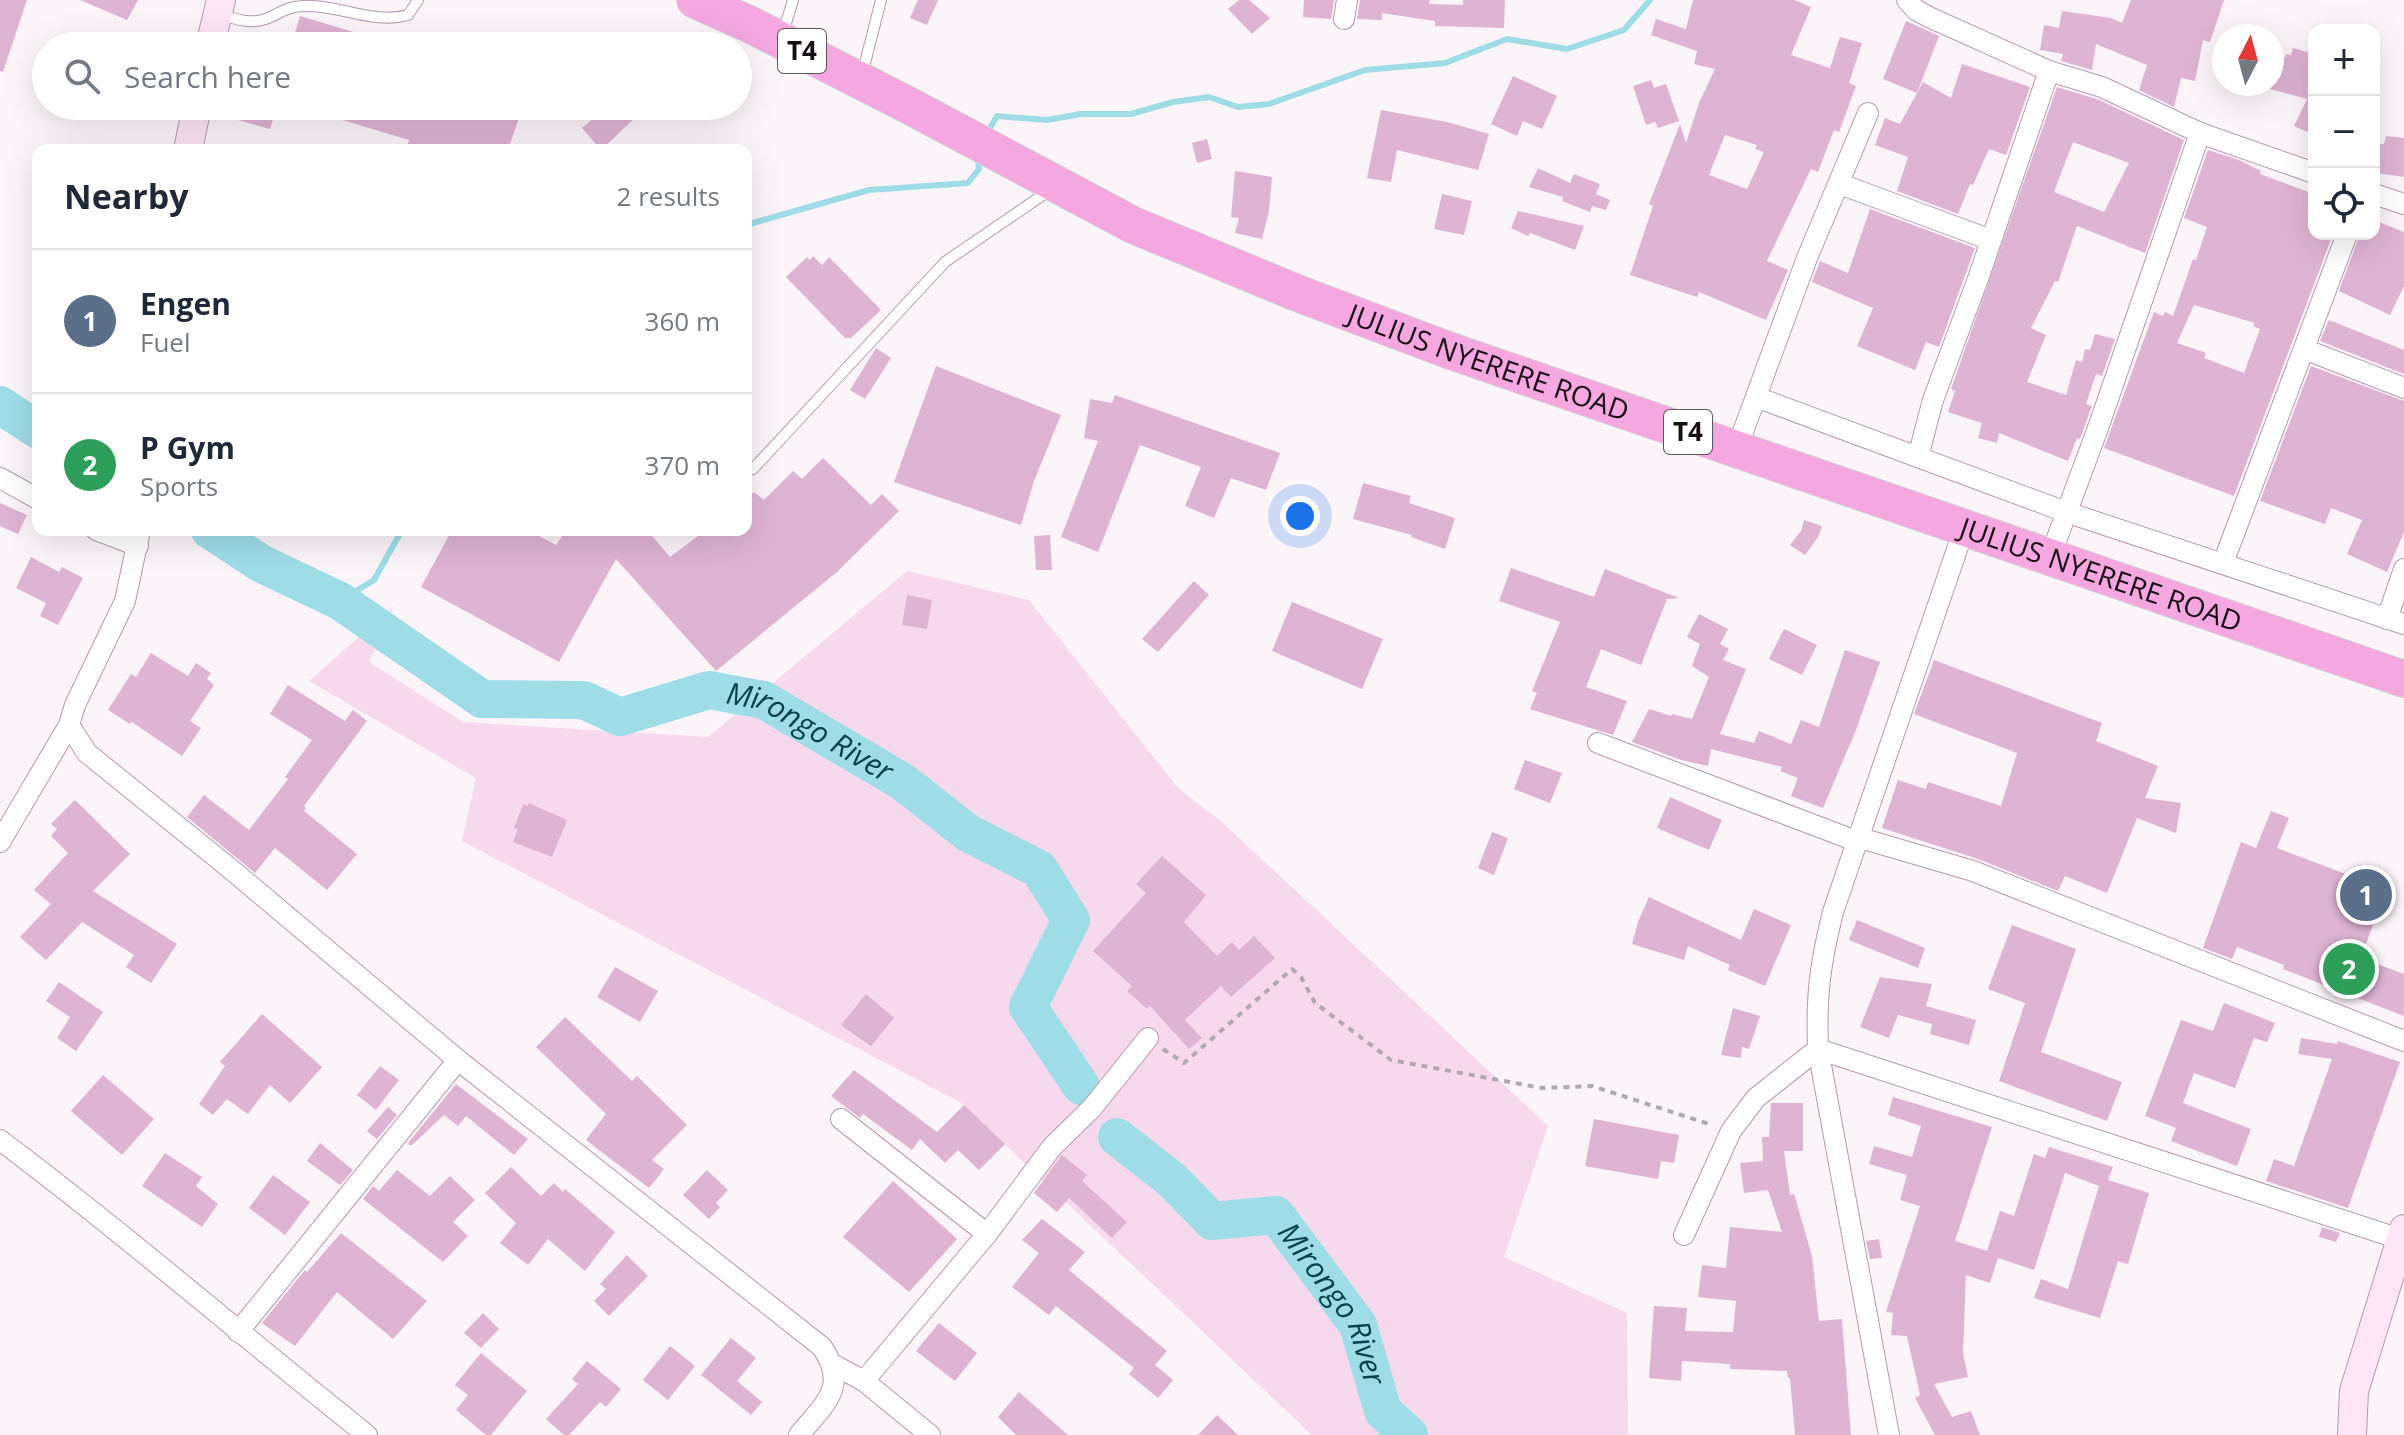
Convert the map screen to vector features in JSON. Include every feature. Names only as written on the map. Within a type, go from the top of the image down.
[{"type":"highway","name":"JULIUS NYERERE ROAD","points":[[695,0],[753,12],[781,40],[1133,225],[1297,293],[1448,350],[2404,679]]},
{"type":"main road","points":[[213,32],[219,7]]},
{"type":"main road","points":[[189,144],[194,120]]},
{"type":"main road","points":[[2352,1435],[2354,1391],[2402,1234]]},
{"type":"street","points":[[1907,0],[1916,10],[1929,17],[2049,71],[2102,87],[2200,133],[2308,171]]},
{"type":"street","points":[[1918,457],[1933,400],[2049,71]]},
{"type":"street","points":[[1737,448],[1807,258],[1868,113]]},
{"type":"street","points":[[2050,557],[2200,133]]},
{"type":"street","points":[[1840,184],[1991,240]]},
{"type":"street","points":[[2380,196],[2404,204]]},
{"type":"street","points":[[2223,563],[2345,240]]},
{"type":"street","points":[[2304,349],[2404,388]]},
{"type":"street","points":[[1756,397],[2066,512],[2396,622],[2404,569]]},
{"type":"street","points":[[0,478],[32,496]]},
{"type":"street","points":[[1889,1435],[1818,1049],[1816,1001],[1833,912],[1964,529]]},
{"type":"street","points":[[0,842],[69,725],[75,705],[125,601],[139,538]]},
{"type":"street","points":[[69,725],[87,753],[458,1060],[822,1347],[834,1365],[864,1381],[930,1435]]},
{"type":"street","points":[[1598,743],[1856,839],[1973,871],[2404,1041]]},
{"type":"street","points":[[864,1381],[987,1234],[1052,1147],[1092,1108],[1148,1038]]},
{"type":"street","points":[[1684,1235],[1731,1131],[1756,1098],[1818,1049]]},
{"type":"street","points":[[1818,1049],[2402,1234]]},
{"type":"street","points":[[238,1332],[458,1060]]},
{"type":"street","points":[[841,1119],[987,1234]]},
{"type":"street","points":[[0,1140],[96,1212],[238,1332],[367,1435]]},
{"type":"street","points":[[799,1435],[829,1398],[834,1383],[834,1365]]},
{"type":"lane","points":[[219,7],[249,22],[264,20],[282,9],[314,6],[391,20],[408,15],[418,0]]},
{"type":"lane","points":[[781,40],[793,0]]},
{"type":"lane","points":[[861,81],[881,0]]},
{"type":"lane","points":[[753,469],[945,262],[1057,185]]},
{"type":"path","points":[[1148,1038],[1184,1063],[1292,969],[1301,977],[1315,1003],[1391,1060],[1542,1088],[1592,1086],[1731,1131]]},
{"type":"shaded area","points":[[907,571],[1029,600],[1178,788],[1223,823],[1548,1126],[1504,1257],[1627,1313],[1628,1435],[1312,1435],[960,1102],[462,841],[476,778],[309,681],[394,606],[369,662],[463,722],[708,737]]},
{"type":"building","points":[[0,0],[27,0],[3,72],[0,71]]},
{"type":"building","points":[[80,0],[138,0],[127,20]]},
{"type":"building","points":[[918,0],[938,0],[927,25],[910,18]]},
{"type":"building","points":[[1239,0],[1249,0],[1270,18],[1252,34],[1228,9]]},
{"type":"building","points":[[1304,0],[1334,0],[1331,19],[1303,17]]},
{"type":"building","points":[[1360,0],[1430,0],[1429,4],[1463,5],[1463,0],[1505,0],[1504,28],[1435,26],[1435,21],[1382,13],[1382,20],[1357,19]]},
{"type":"building","points":[[1693,0],[1794,0],[1811,7],[1791,55],[1830,68],[1840,37],[1862,43],[1849,83],[1856,86],[1839,132],[1834,130],[1818,172],[1811,169],[1767,261],[1788,270],[1766,320],[1699,292],[1697,297],[1630,275],[1653,206],[1649,204],[1680,124],[1686,143],[1699,103],[1715,69],[1694,64],[1697,51],[1651,35],[1656,19],[1686,29]],"holes":[[[1725,135],[1757,145],[1755,149],[1764,152],[1747,189],[1709,175]]]},
{"type":"building","points":[[2131,0],[2224,0],[2216,24],[2212,24],[2210,42],[2203,40],[2195,81],[2181,78],[2174,107],[2139,90],[2147,65],[2096,44],[2092,70],[2061,61],[2063,54],[2040,50],[2044,25],[2059,28],[2062,11],[2111,18],[2122,23]]},
{"type":"building","points":[[300,16],[354,32],[295,32]]},
{"type":"building","points":[[1906,21],[1939,36],[1917,93],[1883,79]]},
{"type":"building","points":[[2293,48],[2308,52],[2308,132],[2294,126],[2307,99],[2284,93],[2284,58],[2286,54],[2291,55]]},
{"type":"building","points":[[1962,64],[2030,87],[2006,155],[1989,149],[1958,214],[1897,191],[1908,157],[1875,145],[1885,118],[1900,124],[1923,82],[1951,98]]},
{"type":"building","points":[[1513,76],[1557,96],[1542,129],[1523,121],[1517,136],[1491,124]]},
{"type":"building","points":[[1651,80],[1654,88],[1666,84],[1679,121],[1658,128],[1655,122],[1646,125],[1633,86]]},
{"type":"building","points":[[2057,87],[2097,99],[2184,140],[2145,253],[2077,226],[2058,282],[2055,281],[2031,328],[2046,335],[2027,382],[2066,395],[2076,360],[2082,362],[2085,349],[2090,350],[2095,334],[2115,339],[2102,376],[2096,374],[2086,404],[2092,406],[2068,461],[1999,433],[1997,443],[1978,438],[1982,423],[1948,412],[1955,391],[1951,389]],"holes":[[[2073,142],[2129,163],[2104,212],[2054,192]]]},
{"type":"building","points":[[1381,110],[1447,122],[1489,134],[1478,170],[1397,150],[1391,182],[1367,178]]},
{"type":"building","points":[[238,120],[273,120],[270,129]]},
{"type":"building","points":[[342,120],[518,120],[510,144],[408,144],[409,140]]},
{"type":"building","points":[[591,120],[633,120],[607,144],[596,144],[582,128]]},
{"type":"building","points":[[2386,136],[2404,138],[2404,177],[2380,173],[2380,144],[2384,144]]},
{"type":"building","points":[[1207,139],[1212,159],[1197,163],[1192,143]]},
{"type":"building","points":[[2208,150],[2239,160],[2261,171],[2260,174],[2308,192],[2308,240],[2331,240],[2234,496],[2104,448],[2154,312],[2173,316],[2207,227],[2184,218]],"holes":[[[2194,305],[2255,323],[2253,326],[2260,329],[2244,373],[2204,358],[2206,353],[2177,343]]]},
{"type":"building","points":[[1538,168],[1570,183],[1574,174],[1600,184],[1596,194],[1610,200],[1606,210],[1592,206],[1590,212],[1562,201],[1563,197],[1529,187]]},
{"type":"building","points":[[1235,171],[1272,177],[1269,211],[1262,239],[1235,233],[1239,218],[1231,217]]},
{"type":"building","points":[[1442,194],[1472,201],[1464,235],[1434,229]]},
{"type":"building","points":[[1870,209],[1975,248],[1939,347],[1926,342],[1915,370],[1857,346],[1873,308],[1812,282],[1820,261],[1848,273]]},
{"type":"building","points":[[1518,211],[1584,226],[1575,250],[1511,228]]},
{"type":"building","points":[[2380,222],[2404,232],[2404,286],[2390,315],[2339,291],[2358,240],[2380,240]]},
{"type":"building","points":[[813,256],[822,265],[829,257],[881,310],[851,338],[845,338],[786,277],[807,257],[810,260]]},
{"type":"building","points":[[2329,320],[2404,350],[2404,374],[2320,341]]},
{"type":"building","points":[[876,348],[891,358],[865,399],[850,390]]},
{"type":"building","points":[[936,366],[1061,415],[1034,481],[1021,525],[894,482]]},
{"type":"building","points":[[2311,366],[2404,401],[2404,532],[2387,572],[2347,554],[2362,520],[2331,508],[2325,524],[2260,501]]},
{"type":"building","points":[[1115,395],[1280,453],[1266,490],[1231,478],[1214,518],[1185,506],[1201,467],[1140,445],[1098,552],[1061,537],[1098,441],[1084,438],[1090,399],[1112,403]]},
{"type":"building","points":[[823,458],[871,505],[882,494],[899,511],[837,572],[716,671],[616,559],[559,662],[421,587],[449,536],[539,536],[556,545],[562,536],[652,536],[670,557],[698,536],[752,536],[752,494],[754,492],[764,500],[793,471],[802,479]]},
{"type":"building","points":[[1363,483],[1411,496],[1409,503],[1455,518],[1445,549],[1412,535],[1353,519]]},
{"type":"building","points":[[0,503],[27,515],[18,534],[0,526]]},
{"type":"building","points":[[1804,520],[1822,526],[1805,555],[1790,545],[1801,531]]},
{"type":"building","points":[[1050,535],[1052,570],[1036,570],[1034,536]]},
{"type":"building","points":[[31,557],[59,572],[62,567],[83,578],[58,625],[40,616],[46,603],[16,588]]},
{"type":"building","points":[[1511,568],[1594,597],[1605,569],[1679,598],[1667,599],[1641,665],[1601,649],[1586,687],[1627,701],[1613,735],[1530,709],[1537,693],[1532,691],[1560,622],[1499,601]]},
{"type":"building","points":[[1194,581],[1209,595],[1158,652],[1142,639]]},
{"type":"building","points":[[907,595],[932,600],[927,629],[902,625]]},
{"type":"building","points":[[1292,602],[1383,639],[1362,689],[1272,651]]},
{"type":"building","points":[[1699,614],[1728,629],[1720,644],[1729,649],[1723,660],[1746,669],[1720,734],[1754,743],[1759,731],[1791,744],[1801,720],[1819,727],[1845,650],[1880,662],[1823,808],[1791,796],[1798,778],[1780,771],[1782,767],[1711,749],[1708,766],[1681,760],[1632,742],[1649,709],[1692,719],[1709,677],[1692,666],[1700,644],[1687,637]]},
{"type":"building","points":[[1784,629],[1817,645],[1802,675],[1769,659]]},
{"type":"building","points":[[151,653],[188,676],[196,663],[211,673],[207,679],[214,685],[190,721],[201,728],[182,756],[132,722],[130,724],[108,710],[131,674],[136,677]]},
{"type":"building","points":[[1934,660],[2102,723],[2096,741],[2158,766],[2145,798],[2181,803],[2176,833],[2137,818],[2107,893],[2065,876],[2058,891],[1978,859],[1882,828],[1898,780],[1926,789],[1928,782],[2001,806],[2017,753],[1914,714]]},
{"type":"building","points":[[288,685],[345,721],[353,710],[367,721],[304,806],[304,811],[357,854],[327,890],[275,848],[255,873],[187,817],[204,795],[249,830],[288,779],[285,777],[312,740],[270,714]]},
{"type":"building","points":[[1525,760],[1562,773],[1550,803],[1514,789]]},
{"type":"building","points":[[1670,797],[1722,820],[1709,850],[1657,828]]},
{"type":"building","points":[[75,800],[130,854],[93,891],[177,944],[151,983],[126,967],[134,955],[82,922],[46,960],[20,937],[51,904],[34,890],[68,853],[51,836],[57,829],[51,824]]},
{"type":"building","points":[[529,803],[567,820],[552,857],[513,842],[518,829],[514,828],[523,804],[528,806]]},
{"type":"building","points":[[2271,811],[2289,818],[2277,848],[2354,877],[2358,865],[2390,877],[2361,958],[2404,974],[2404,1016],[2283,969],[2284,965],[2237,947],[2232,959],[2203,948],[2241,842],[2256,848]]},
{"type":"building","points":[[1492,832],[1508,838],[1494,875],[1478,868]]},
{"type":"building","points":[[1162,856],[1206,895],[1184,922],[1217,956],[1232,942],[1239,950],[1254,936],[1275,958],[1231,997],[1221,986],[1185,1020],[1202,1038],[1189,1049],[1150,1006],[1147,1009],[1127,991],[1132,986],[1093,951],[1146,893],[1136,884]]},
{"type":"building","points":[[1649,897],[1741,940],[1754,909],[1791,925],[1765,986],[1728,970],[1730,965],[1688,946],[1684,960],[1632,944]]},
{"type":"building","points":[[1857,920],[1925,948],[1918,968],[1849,940]]},
{"type":"building","points":[[2012,925],[2076,949],[2041,1052],[2122,1082],[2107,1121],[1999,1081],[2025,1003],[1988,989]]},
{"type":"building","points":[[615,967],[658,991],[640,1022],[597,997]]},
{"type":"building","points":[[1880,977],[1932,984],[1926,1006],[1976,1020],[1969,1045],[1930,1034],[1932,1024],[1898,1015],[1889,1038],[1860,1027]]},
{"type":"building","points":[[59,982],[103,1012],[76,1051],[57,1038],[70,1017],[46,1001]]},
{"type":"building","points":[[866,994],[894,1018],[871,1046],[841,1025]]},
{"type":"building","points":[[2224,1003],[2275,1023],[2267,1042],[2254,1038],[2235,1088],[2194,1073],[2183,1103],[2251,1129],[2237,1166],[2171,1141],[2176,1128],[2145,1116],[2181,1020],[2213,1031]]},
{"type":"building","points":[[1733,1008],[1760,1016],[1749,1049],[1742,1047],[1741,1058],[1721,1055]]},
{"type":"building","points":[[262,1014],[322,1067],[290,1103],[270,1085],[248,1114],[227,1099],[213,1115],[199,1104],[225,1066],[220,1062]]},
{"type":"building","points":[[565,1017],[632,1081],[637,1076],[687,1125],[652,1160],[664,1169],[649,1188],[586,1140],[606,1114],[536,1047]]},
{"type":"building","points":[[2301,1038],[2337,1044],[2338,1041],[2400,1062],[2348,1208],[2266,1181],[2274,1159],[2294,1166],[2332,1059],[2298,1054]]},
{"type":"building","points":[[380,1066],[399,1080],[376,1110],[357,1095]]},
{"type":"building","points":[[854,1070],[937,1132],[964,1105],[1005,1144],[979,1170],[958,1150],[945,1163],[920,1139],[912,1150],[863,1114],[860,1118],[831,1096]]},
{"type":"building","points":[[103,1075],[154,1119],[122,1155],[71,1111]]},
{"type":"building","points":[[456,1084],[528,1139],[514,1155],[466,1116],[458,1126],[444,1115],[411,1146],[408,1143]]},
{"type":"building","points":[[1893,1097],[1992,1127],[1955,1241],[1987,1251],[2000,1211],[2014,1216],[2034,1154],[2045,1158],[2049,1147],[2113,1167],[2108,1180],[2149,1193],[2128,1264],[2118,1261],[2100,1318],[2034,1298],[2041,1279],[2068,1289],[2099,1186],[2065,1173],[2034,1270],[1998,1258],[1990,1283],[1966,1275],[1963,1353],[1968,1377],[1934,1384],[1952,1417],[1971,1411],[1980,1435],[1935,1435],[1915,1398],[1920,1395],[1907,1336],[1891,1335],[1893,1313],[1886,1312],[1920,1206],[1900,1200],[1907,1175],[1869,1164],[1874,1146],[1912,1157],[1921,1126],[1888,1115]]},
{"type":"building","points":[[1771,1103],[1803,1103],[1803,1151],[1784,1151],[1790,1195],[1794,1194],[1812,1256],[1819,1321],[1842,1319],[1851,1435],[1795,1435],[1787,1371],[1730,1369],[1730,1364],[1682,1361],[1681,1381],[1649,1378],[1654,1306],[1687,1308],[1685,1331],[1733,1332],[1736,1301],[1698,1297],[1702,1265],[1726,1268],[1730,1227],[1782,1232],[1768,1190],[1744,1193],[1740,1163],[1763,1161],[1762,1137],[1769,1137]]},
{"type":"building","points":[[388,1107],[397,1115],[377,1139],[367,1131]]},
{"type":"building","points":[[1594,1119],[1679,1135],[1674,1163],[1661,1161],[1658,1179],[1585,1166]]},
{"type":"building","points":[[320,1143],[353,1170],[340,1185],[307,1161]]},
{"type":"building","points":[[165,1153],[202,1177],[196,1186],[218,1204],[202,1227],[142,1186]]},
{"type":"building","points":[[1062,1155],[1087,1175],[1082,1181],[1127,1222],[1112,1238],[1069,1198],[1057,1212],[1034,1193]]},
{"type":"building","points":[[511,1167],[541,1196],[554,1183],[563,1192],[565,1189],[615,1232],[585,1271],[548,1239],[528,1265],[500,1243],[516,1223],[485,1193]]},
{"type":"building","points":[[397,1170],[430,1196],[450,1176],[475,1200],[453,1222],[468,1236],[443,1262],[363,1199],[373,1186],[379,1191]]},
{"type":"building","points":[[707,1170],[728,1190],[716,1203],[720,1207],[709,1219],[683,1195]]},
{"type":"building","points":[[273,1175],[310,1202],[285,1235],[249,1208]]},
{"type":"building","points":[[893,1181],[957,1239],[909,1292],[843,1237]]},
{"type":"building","points":[[1042,1219],[1085,1252],[1069,1270],[1167,1351],[1155,1365],[1173,1380],[1158,1398],[1129,1374],[1134,1368],[1056,1306],[1049,1315],[1012,1287],[1039,1253],[1022,1240]]},
{"type":"building","points":[[2322,1227],[2340,1233],[2336,1242],[2319,1237]]},
{"type":"building","points":[[341,1233],[427,1301],[393,1339],[337,1292],[295,1346],[262,1323],[305,1270],[307,1272]]},
{"type":"building","points":[[1879,1239],[1882,1258],[1870,1259],[1866,1241]]},
{"type":"building","points":[[627,1255],[648,1276],[609,1316],[594,1301],[606,1289],[600,1284]]},
{"type":"building","points":[[483,1313],[499,1329],[481,1348],[464,1333]]},
{"type":"building","points":[[939,1323],[977,1353],[955,1381],[916,1351]]},
{"type":"building","points":[[731,1338],[756,1358],[737,1381],[762,1402],[751,1415],[701,1375]]},
{"type":"building","points":[[670,1346],[695,1366],[668,1400],[643,1380]]},
{"type":"building","points":[[481,1353],[527,1391],[491,1435],[486,1435],[456,1410],[468,1395],[455,1385]]},
{"type":"building","points":[[587,1361],[621,1389],[606,1407],[600,1402],[569,1435],[564,1435],[546,1419],[578,1384],[572,1379]]},
{"type":"building","points":[[1019,1392],[1068,1435],[1016,1435],[998,1417]]},
{"type":"building","points":[[1217,1415],[1238,1435],[1198,1435]]},
{"type":"waterway","points":[[987,133],[997,116],[1047,120],[1081,114],[1131,114],[1173,102],[1209,97],[1238,107],[1269,104],[1365,70],[1445,63],[1507,39],[1567,49],[1624,30],[1650,0]]},
{"type":"waterway","points":[[752,223],[869,190],[968,183],[979,169],[978,157]]},
{"type":"waterway","name":"Mirongo River","points":[[0,405],[32,426]]},
{"type":"waterway","name":"Mirongo River","points":[[219,536],[262,564],[340,601],[482,699],[584,700],[620,717],[709,690],[764,700],[903,782],[968,833],[1039,869],[1071,920],[1028,1007],[1081,1086]]},
{"type":"waterway","points":[[340,601],[374,580],[399,536]]},
{"type":"waterway","name":"Mirongo River","points":[[1117,1137],[1172,1180],[1212,1221],[1276,1215],[1358,1325],[1383,1411],[1409,1435]]},
{"type":"place","name":"Engen","points":[[2366,895]]},
{"type":"place","name":"P Gym","points":[[2349,969]]}]
